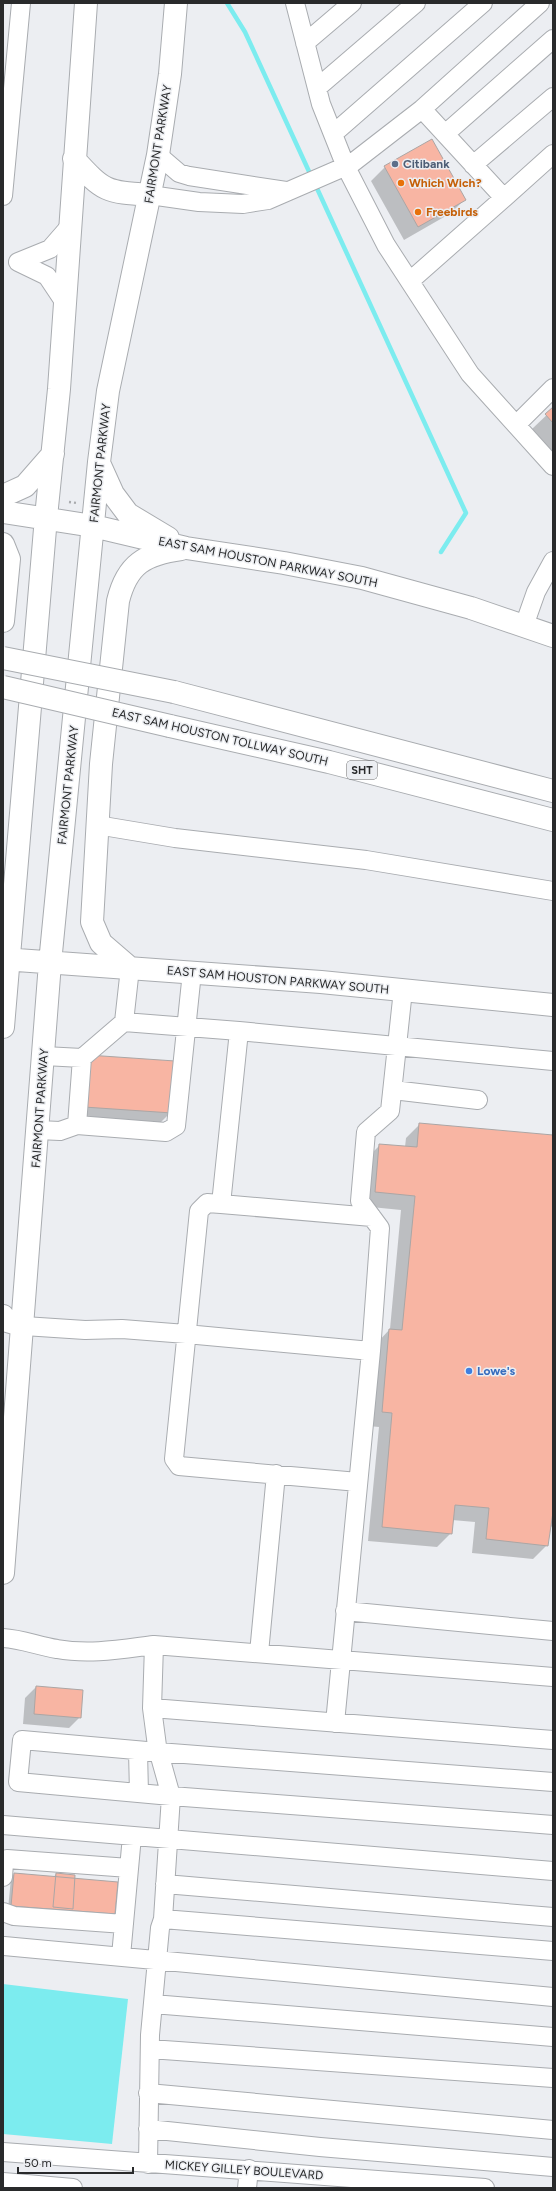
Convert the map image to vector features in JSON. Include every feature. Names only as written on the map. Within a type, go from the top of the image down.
[{"type":"main road","points":[[3,1027],[6,959],[53,454],[86,3]]},
{"type":"main road","name":"FAIRMONT PARKWAY","points":[[3,1573],[6,1491],[17,1372],[24,1326],[50,964],[99,462],[108,392],[158,155],[170,74],[176,3]]},
{"type":"main road","points":[[74,159],[93,180],[104,188],[115,193],[150,195]]},
{"type":"main road","points":[[3,496],[25,486],[53,454]]},
{"type":"main road","points":[[99,462],[113,494],[128,514],[186,548]]},
{"type":"main road","name":"EAST SAM HOUSTON PARKWAY SOUTH","points":[[3,512],[46,517],[93,526],[186,548],[284,563],[362,578],[471,608],[553,636]]},
{"type":"main road","points":[[3,544],[9,559],[3,621]]},
{"type":"main road","points":[[130,968],[101,943],[92,922],[101,764],[118,600],[122,583],[142,560],[161,552],[186,548]]},
{"type":"main road","name":"SHT","points":[[3,658],[174,692],[553,791]]},
{"type":"main road","name":"EAST SAM HOUSTON TOLLWAY SOUTH","points":[[3,687],[329,762],[553,820]]},
{"type":"main road","name":"EAST SAM HOUSTON PARKWAY SOUTH","points":[[6,959],[50,964],[192,972],[403,990],[553,1005]]},
{"type":"main road","points":[[3,1316],[7,1321],[24,1326]]},
{"type":"street","points":[[3,196],[21,3]]},
{"type":"street","points":[[295,3],[317,88],[333,134],[346,166],[386,245],[470,374],[553,466]]},
{"type":"street","points":[[305,43],[352,3]]},
{"type":"street","points":[[317,88],[416,3]]},
{"type":"street","points":[[333,134],[483,3]]},
{"type":"street","points":[[150,195],[199,202],[243,204],[268,200],[290,192],[346,166],[422,109],[540,3]]},
{"type":"street","points":[[445,134],[553,38]]},
{"type":"street","points":[[473,165],[553,97]]},
{"type":"street","points":[[422,109],[504,198]]},
{"type":"street","points":[[410,281],[553,154]]},
{"type":"street","points":[[158,155],[179,173],[189,176],[290,192]]},
{"type":"street","points":[[11,262],[50,249],[70,226]]},
{"type":"street","points":[[11,262],[47,276],[65,303]]},
{"type":"street","points":[[516,424],[553,388]]},
{"type":"street","points":[[524,626],[536,592],[553,561]]},
{"type":"street","points":[[98,825],[175,838],[366,860],[553,891]]},
{"type":"street","points":[[44,1056],[82,1058],[124,1022],[130,968]]},
{"type":"street","points":[[38,1130],[60,1131],[77,1125],[166,1132],[176,1126],[185,1027],[192,972]]},
{"type":"street","points":[[335,1723],[371,1351],[380,1228],[360,1201],[366,1132],[390,1112],[403,990]]},
{"type":"street","points":[[124,1022],[397,1044],[553,1061]]},
{"type":"street","points":[[221,1204],[239,1031]]},
{"type":"street","points":[[77,1125],[82,1058]]},
{"type":"street","points":[[393,1090],[478,1100]]},
{"type":"street","points":[[358,1482],[179,1466],[174,1459],[199,1211],[207,1203],[372,1217]]},
{"type":"street","points":[[24,1326],[85,1330],[122,1329],[371,1351]]},
{"type":"street","points":[[259,1653],[276,1474]]},
{"type":"street","points":[[345,1611],[553,1631]]},
{"type":"street","points":[[3,1638],[18,1639],[57,1649],[95,1652],[154,1645],[553,1677]]},
{"type":"street","points":[[148,2164],[148,2093],[150,2049],[160,1928],[163,1919],[171,1796],[158,1752],[152,1708],[154,1645]]},
{"type":"street","points":[[152,1708],[553,1740]]},
{"type":"street","points":[[553,1782],[138,1751],[22,1740],[18,1782],[171,1796],[553,1825]]},
{"type":"street","points":[[138,1751],[139,1793]]},
{"type":"street","points":[[3,1824],[553,1871]]},
{"type":"street","points":[[121,1956],[132,1836]]},
{"type":"street","points":[[3,1877],[4,1863],[7,1859],[129,1868]]},
{"type":"street","points":[[165,1884],[553,1917]]},
{"type":"street","points":[[3,1912],[14,1916],[124,1924]]},
{"type":"street","points":[[163,1919],[553,1951]]},
{"type":"street","points":[[4,1946],[157,1959],[553,1997]]},
{"type":"street","points":[[153,2004],[553,2037]]},
{"type":"street","points":[[150,2049],[553,2078]]},
{"type":"street","points":[[148,2093],[553,2130]]},
{"type":"street","points":[[148,2129],[320,2147],[553,2167]]},
{"type":"street","name":"MICKEY GILLEY BOULEVARD","points":[[3,2152],[148,2164],[249,2169],[485,2188]]},
{"type":"street","points":[[247,2188],[249,2169]]},
{"type":"street","points":[[3,2182],[73,2188]]},
{"type":"path","points":[[69,502],[80,504]]},
{"type":"water","points":[[3,1984],[128,1999],[112,2144],[3,2134]]},
{"type":"building","points":[[432,139],[466,200],[418,227],[384,166]]},
{"type":"building","points":[[553,407],[553,423],[545,414]]},
{"type":"building","points":[[88,1055],[175,1061],[172,1113],[84,1107]]},
{"type":"building","name":"Lowe's","points":[[419,1123],[553,1135],[553,1512],[548,1546],[486,1539],[489,1508],[455,1505],[452,1534],[382,1527],[392,1413],[382,1412],[389,1329],[402,1330],[415,1196],[375,1192],[379,1144],[417,1147]]},
{"type":"building","points":[[36,1686],[83,1690],[81,1718],[34,1714]]},
{"type":"building","points":[[14,1873],[118,1882],[115,1914],[11,1906]]},
{"type":"building","points":[[56,1873],[75,1875],[73,1909],[53,1907]]},
{"type":"waterway","points":[[227,3],[245,32],[312,178]]},
{"type":"waterway","points":[[315,184],[466,513],[441,552]]},
{"type":"place","name":"Citibank","points":[[395,164]]},
{"type":"place","name":"Which Wich?","points":[[401,183]]},
{"type":"place","name":"Freebirds","points":[[418,212]]},
{"type":"place","name":"Lowe's","points":[[469,1371]]}]
